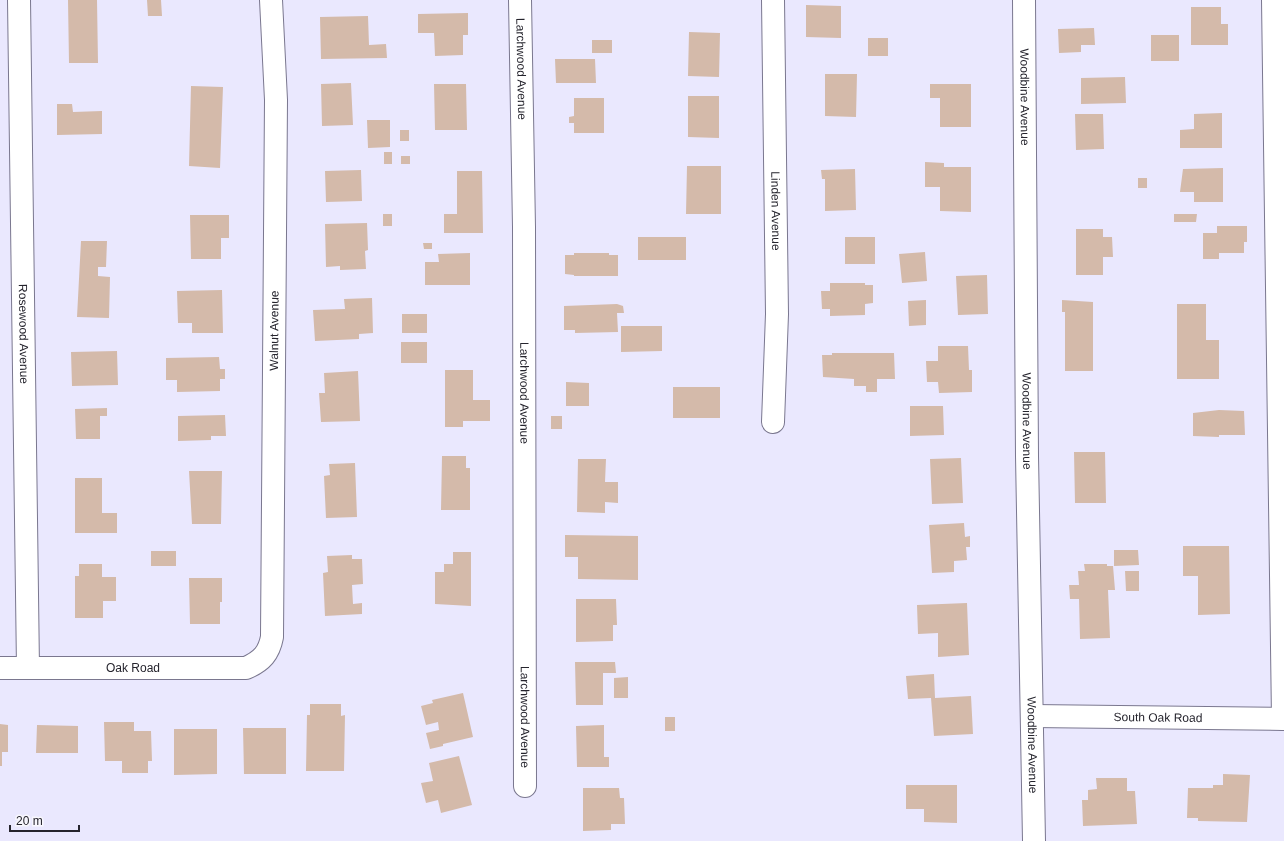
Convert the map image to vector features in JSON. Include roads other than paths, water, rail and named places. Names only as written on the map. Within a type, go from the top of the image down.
[{"type":"street","name":"Rosewood Avenue","points":[[19,0],[28,668]]},
{"type":"street","name":"Walnut Avenue","points":[[263,658],[270,648],[272,637],[276,100],[271,0]]},
{"type":"street","name":"Larchwood Avenue","points":[[520,0],[524,227],[525,786]]},
{"type":"street","name":"Linden Avenue","points":[[772,0],[777,314],[773,422]]},
{"type":"street","name":"Woodbine Avenue","points":[[1024,0],[1027,448],[1034,841]]},
{"type":"street","points":[[1273,0],[1284,720]]},
{"type":"street","name":"Oak Road","points":[[0,668],[246,668],[258,663],[263,658]]},
{"type":"street","name":"South Oak Road","points":[[1032,716],[1284,720]]}]
